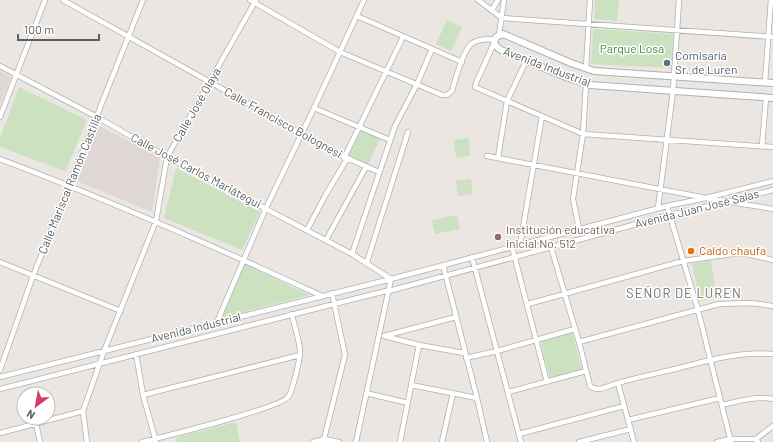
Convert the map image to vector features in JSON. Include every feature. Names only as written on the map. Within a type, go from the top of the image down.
[{"type":"street","points":[[0,117],[45,0]]},
{"type":"street","name":"Calle Francisco Bolognesi","points":[[63,0],[130,36],[301,135],[346,158],[379,172]]},
{"type":"street","name":"Calle Mariscal Ramón Castilla","points":[[0,370],[2,359],[33,276],[130,36],[143,0]]},
{"type":"street","points":[[250,0],[255,1],[340,52],[442,95],[447,95],[452,91],[466,50],[471,44],[477,41],[496,39]]},
{"type":"street","points":[[217,322],[266,208],[364,0]]},
{"type":"street","points":[[478,0],[502,18],[771,37]]},
{"type":"street","points":[[492,10],[498,0]]},
{"type":"street","points":[[504,0],[502,18],[496,39],[475,86],[583,134],[773,147]]},
{"type":"street","points":[[586,68],[590,0]]},
{"type":"street","points":[[658,208],[673,91],[679,0]]},
{"type":"street","points":[[765,82],[771,37],[771,0]]},
{"type":"street","name":"Calle José Olaya","points":[[83,411],[104,351],[156,222],[167,157],[255,1]]},
{"type":"street","points":[[357,16],[462,62]]},
{"type":"street","name":"Avenida Industrial","points":[[773,83],[594,70],[503,34],[496,39],[498,48],[501,50],[586,84],[773,98]]},
{"type":"street","points":[[307,230],[346,158],[403,37]]},
{"type":"street","points":[[352,254],[395,126],[417,84],[432,49]]},
{"type":"street","points":[[498,158],[507,101],[526,61]]},
{"type":"street","name":"Calle José Carlos Mariátegui","points":[[0,66],[97,117],[167,157],[367,262],[391,278]]},
{"type":"street","points":[[579,229],[573,199],[583,134],[586,84]]},
{"type":"street","points":[[762,146],[766,98]]},
{"type":"street","points":[[314,108],[390,140]]},
{"type":"street","points":[[520,245],[542,116]]},
{"type":"street","points":[[367,262],[408,132]]},
{"type":"street","points":[[487,156],[577,172],[706,198],[773,209]]},
{"type":"street","points":[[0,159],[69,185],[156,222],[322,296]]},
{"type":"street","points":[[326,240],[366,167]]},
{"type":"street","name":"Avenida Juan José Salas","points":[[391,278],[658,208],[706,198],[773,181]]},
{"type":"street","name":"Avenida Juan José Salas","points":[[0,389],[292,314],[390,291],[670,215],[773,190]]},
{"type":"street","points":[[667,206],[698,310],[731,440]]},
{"type":"street","points":[[548,237],[579,342],[590,386],[592,388],[597,390],[618,383],[710,360],[749,353],[773,354]]},
{"type":"street","points":[[512,247],[547,382]]},
{"type":"street","points":[[528,304],[683,261],[732,254],[747,254],[773,260]]},
{"type":"street","points":[[472,257],[521,442]]},
{"type":"street","points":[[0,262],[121,311]]},
{"type":"street","points":[[443,265],[477,398],[486,442]]},
{"type":"street","points":[[356,442],[366,393],[381,336],[390,291],[391,278]]},
{"type":"street","name":"Avenida Industrial","points":[[0,377],[391,278]]},
{"type":"street","points":[[324,441],[345,355],[332,293]]},
{"type":"street","points":[[579,342],[719,304],[751,303],[773,306]]},
{"type":"street","points":[[142,442],[155,440],[284,402],[290,394],[300,355],[292,314]]},
{"type":"street","points":[[381,336],[456,317]]},
{"type":"street","points":[[381,336],[465,355],[497,351],[575,329]]},
{"type":"street","points":[[400,442],[420,345]]},
{"type":"street","points":[[136,354],[143,395],[155,440]]},
{"type":"street","points":[[143,395],[300,355]]},
{"type":"street","points":[[508,392],[586,371]]},
{"type":"street","points":[[618,383],[634,442]]},
{"type":"street","points":[[411,385],[477,398]]},
{"type":"street","points":[[366,393],[408,403]]},
{"type":"street","points":[[442,442],[453,393]]},
{"type":"street","points":[[628,420],[720,398]]},
{"type":"street","points":[[722,405],[748,399],[773,399]]},
{"type":"street","points":[[519,434],[624,406]]},
{"type":"street","points":[[56,418],[83,411],[87,442]]},
{"type":"street","points":[[0,433],[28,426]]},
{"type":"street","points":[[36,426],[40,442]]},
{"type":"street","points":[[716,442],[731,440],[757,440],[773,426]]},
{"type":"street","points":[[579,442],[631,429]]},
{"type":"street","points":[[313,442],[339,442]]},
{"type":"shaded area","points":[[0,71],[11,77],[0,105]]},
{"type":"shaded area","points":[[100,126],[160,157],[152,212],[79,182],[78,179],[98,127]]},
{"type":"green space","points":[[595,0],[619,0],[617,21],[594,19]]},
{"type":"green space","points":[[447,20],[462,27],[451,51],[436,44]]},
{"type":"green space","name":"Parque Losa","points":[[593,29],[673,34],[672,68],[591,64]]},
{"type":"green space","points":[[19,87],[86,120],[65,171],[0,147],[0,138]]},
{"type":"green space","points":[[360,130],[380,139],[368,164],[347,156]]},
{"type":"green space","points":[[469,138],[470,156],[456,158],[454,140]]},
{"type":"green space","points":[[176,168],[260,212],[242,250],[164,218]]},
{"type":"green space","points":[[471,179],[473,194],[458,196],[456,181]]},
{"type":"green space","points":[[457,215],[460,229],[435,234],[432,220]]},
{"type":"green space","points":[[711,260],[716,298],[700,301],[692,264]]},
{"type":"green space","points":[[245,264],[309,295],[221,318]]},
{"type":"green space","points":[[572,332],[582,370],[550,378],[540,340]]},
{"type":"green space","points":[[236,422],[240,442],[177,442],[175,438]]},
{"type":"place","name":"Comisaría Sr. de Luren","points":[[667,63]]},
{"type":"place","name":"Institución educativa inicial No. 512","points":[[498,237]]},
{"type":"place","name":"Caldo chaufa","points":[[691,251]]},
{"type":"district","name":"SEÑOR DE LUREN","points":[[684,293]]}]
